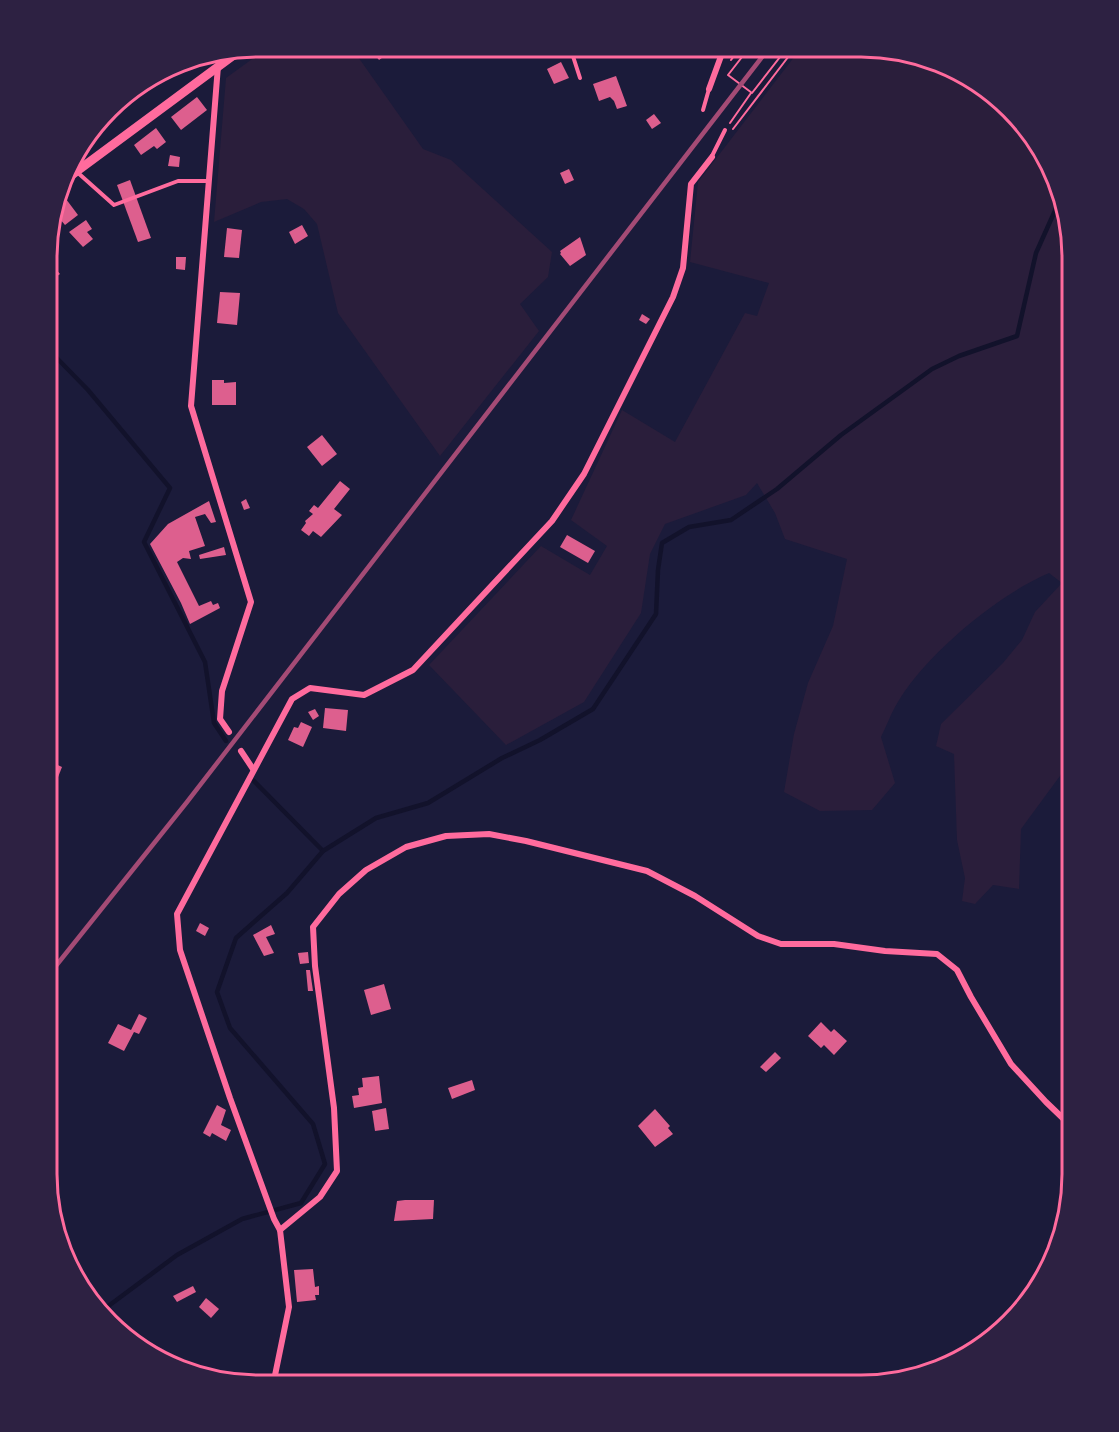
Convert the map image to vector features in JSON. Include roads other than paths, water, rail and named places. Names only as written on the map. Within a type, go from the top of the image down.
[{"type":"street","points":[[709,89],[721,57]]},
{"type":"street","points":[[77,171],[227,60]]},
{"type":"street","points":[[218,66],[191,406],[251,602],[222,691],[220,719],[229,732]]},
{"type":"street","points":[[275,1375],[289,1307],[280,1230],[265,1195],[180,950],[177,914],[292,699],[310,688],[364,694],[412,670],[552,521],[584,474],[674,297],[683,268],[691,184],[711,157]]},
{"type":"street","points":[[241,751],[253,769]]},
{"type":"street","points":[[280,1230],[320,1197],[337,1171],[334,1108],[315,966],[313,927],[339,894],[366,870],[406,847],[446,836],[489,834],[647,871],[695,896],[758,936],[781,944],[834,944],[885,951],[937,954],[957,970],[1011,1064],[1062,1117]]},
{"type":"lane","points":[[573,57],[580,78]]},
{"type":"lane","points":[[703,110],[709,89]]},
{"type":"lane","points":[[711,157],[725,130]]},
{"type":"lane","points":[[76,172],[114,205],[178,181],[209,182]]},
{"type":"waterway","points":[[107,1307],[177,1255],[242,1219],[301,1203],[325,1164],[313,1124],[230,1028],[217,992],[236,938],[287,893],[323,851],[376,818],[428,803],[502,758],[540,740],[593,709],[656,614],[662,543],[689,527],[731,520],[777,489],[841,435],[932,369],[959,356],[1017,336],[1036,253],[1056,209]]},
{"type":"waterway","points":[[57,358],[88,390],[170,488],[144,542],[205,662],[214,723],[226,741]]},
{"type":"waterway","points":[[254,781],[323,851]]},
{"type":"railway","points":[[57,964],[187,802],[762,57]]}]
